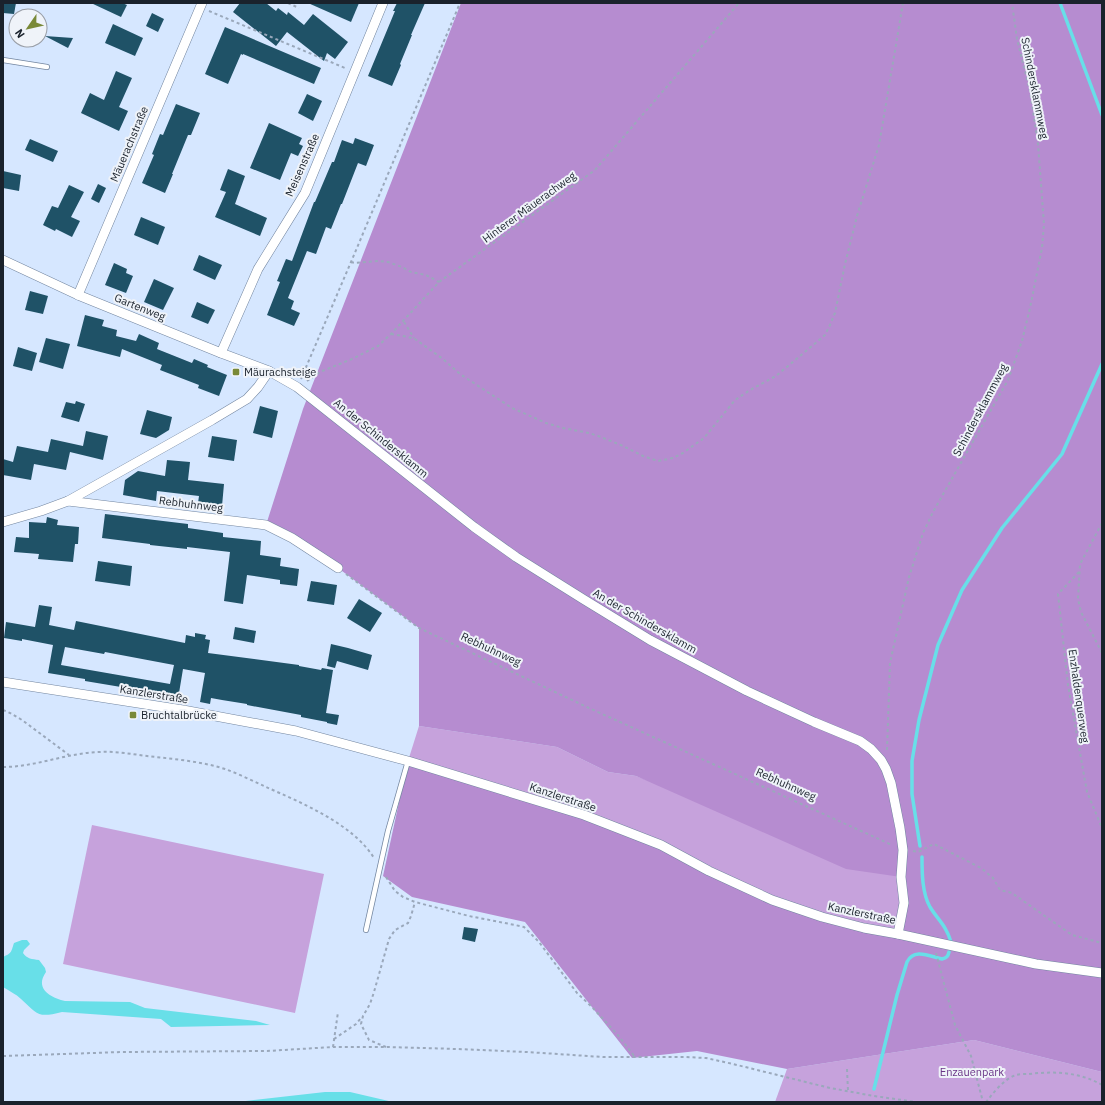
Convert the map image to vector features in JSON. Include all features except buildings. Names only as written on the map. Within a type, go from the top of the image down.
[{"type":"street","name":"Meisenstraße","points":[[221,353],[258,269],[305,193],[383,3]]},
{"type":"street","name":"Mäuerachstraße","points":[[78,295],[201,5]]},
{"type":"street","name":"Gartenweg","points":[[3,260],[78,295],[221,353],[270,371]]},
{"type":"street","name":"An der Schindersklamm","points":[[270,371],[297,387],[456,513],[516,557],[582,599],[650,640],[747,691],[814,722],[860,741],[871,749],[881,760],[891,783],[903,850],[901,877],[904,904],[898,934]]},
{"type":"street","points":[[3,522],[41,511],[68,501],[212,420],[247,399],[270,371]]},
{"type":"street","name":"Rebhuhnweg","points":[[68,501],[266,525],[292,538],[338,568]]},
{"type":"street","name":"Kanzlerstraße","points":[[3,682],[183,710],[296,731],[408,761],[584,816],[661,844],[709,871],[779,902],[822,917],[864,928],[1036,964],[1102,973]]},
{"type":"lane","points":[[3,60],[47,67]]},
{"type":"lane","points":[[366,930],[390,824],[408,761]]},
{"type":"path","points":[[288,3],[299,8]]},
{"type":"path","points":[[297,387],[460,3]]},
{"type":"path","name":"Hinterer Mäuerachweg","points":[[297,387],[320,372],[352,359],[378,346],[439,282],[595,170],[739,3]]},
{"type":"path","points":[[391,334],[415,339],[443,359],[460,374],[502,402],[546,423],[601,437],[643,456],[658,461],[673,458],[683,452],[704,438],[735,400],[776,376],[825,335],[830,325],[835,313],[857,216],[879,145],[903,3]]},
{"type":"path","name":"Schindersklammweg","points":[[886,769],[890,663],[909,577],[923,533],[933,512],[1008,380],[1022,341],[1042,248],[1044,224],[1038,144],[1030,91],[1017,39],[1012,3]]},
{"type":"path","points":[[201,5],[354,72]]},
{"type":"path","points":[[351,262],[388,262],[402,266],[411,272],[426,275],[439,282]]},
{"type":"path","points":[[403,321],[415,339]]},
{"type":"path","points":[[1102,522],[1080,564],[1078,599],[1081,612],[1102,653]]},
{"type":"path","name":"Rebhuhnweg","points":[[338,568],[419,628],[589,708],[903,850]]},
{"type":"path","name":"Enzhaldenquerweg","points":[[1079,572],[1058,594],[1068,685],[1086,792],[1102,828]]},
{"type":"path","points":[[3,710],[22,720],[69,755]]},
{"type":"path","points":[[3,767],[36,764],[69,755],[100,752],[123,753],[181,760],[225,769],[307,806],[340,825],[363,843],[372,854],[395,891],[403,897],[415,902],[469,916],[524,927],[539,942],[577,993],[617,1034],[635,1057]]},
{"type":"path","points":[[903,850],[918,852],[934,844],[981,868],[993,878],[1000,890],[1012,893],[1072,935],[1102,943]]},
{"type":"path","points":[[334,1039],[356,1024],[363,1016],[370,1004],[389,939],[395,930],[408,923],[415,902]]},
{"type":"path","points":[[937,956],[955,1025],[971,1056],[982,1102]]},
{"type":"path","points":[[333,1047],[338,1012]]},
{"type":"path","points":[[363,1016],[361,1024],[369,1040],[387,1047]]},
{"type":"path","points":[[3,1056],[122,1052],[266,1051],[333,1047],[387,1047],[527,1052],[603,1057],[706,1058],[804,1082],[916,1102]]},
{"type":"path","points":[[847,1069],[848,1091]]},
{"type":"path","points":[[986,1102],[1004,1082],[1016,1075],[1038,1072],[1060,1072],[1081,1076],[1102,1085]]},
{"type":"green space","points":[[419,726],[557,747],[608,772],[636,776],[901,877],[898,934],[822,917],[408,761]]},
{"type":"green space","points":[[92,825],[324,874],[295,1013],[63,964]]},
{"type":"green space","name":"Enzauenpark","points":[[974,1040],[1102,1072],[1102,1102],[775,1102],[787,1069]]},
{"type":"shaded area","points":[[461,3],[1102,3],[1102,1072],[974,1040],[787,1069],[697,1051],[632,1058],[525,922],[412,897],[383,876],[408,761],[661,845],[772,900],[898,933],[901,877],[846,869],[636,776],[608,772],[557,747],[419,726],[419,628],[338,568],[266,525],[303,409]]},
{"type":"shaded area","points":[[27,940],[30,944],[23,953],[30,958],[39,960],[45,968],[46,972],[42,983],[43,988],[54,998],[65,1001],[130,1002],[145,1008],[256,1021],[270,1025],[171,1027],[161,1019],[62,1012],[48,1015],[39,1014],[17,996],[3,987],[3,957],[11,952],[14,943]]},
{"type":"shaded area","points":[[325,1092],[350,1092],[393,1102],[237,1102]]},
{"type":"waterway","points":[[1060,3],[1102,115]]},
{"type":"waterway","points":[[920,846],[912,794],[912,761],[919,720],[938,645],[962,590],[1002,528],[1062,454],[1102,364]]},
{"type":"waterway","points":[[922,857],[923,882],[927,901],[944,927],[951,942]]},
{"type":"waterway","points":[[874,1089],[897,995],[907,962],[914,955],[918,954],[942,959],[947,957],[949,952]]},
{"type":"place","name":"Mäurachsteige","points":[[236,372]]},
{"type":"place","name":"Bruchtalbrücke","points":[[133,715]]}]
